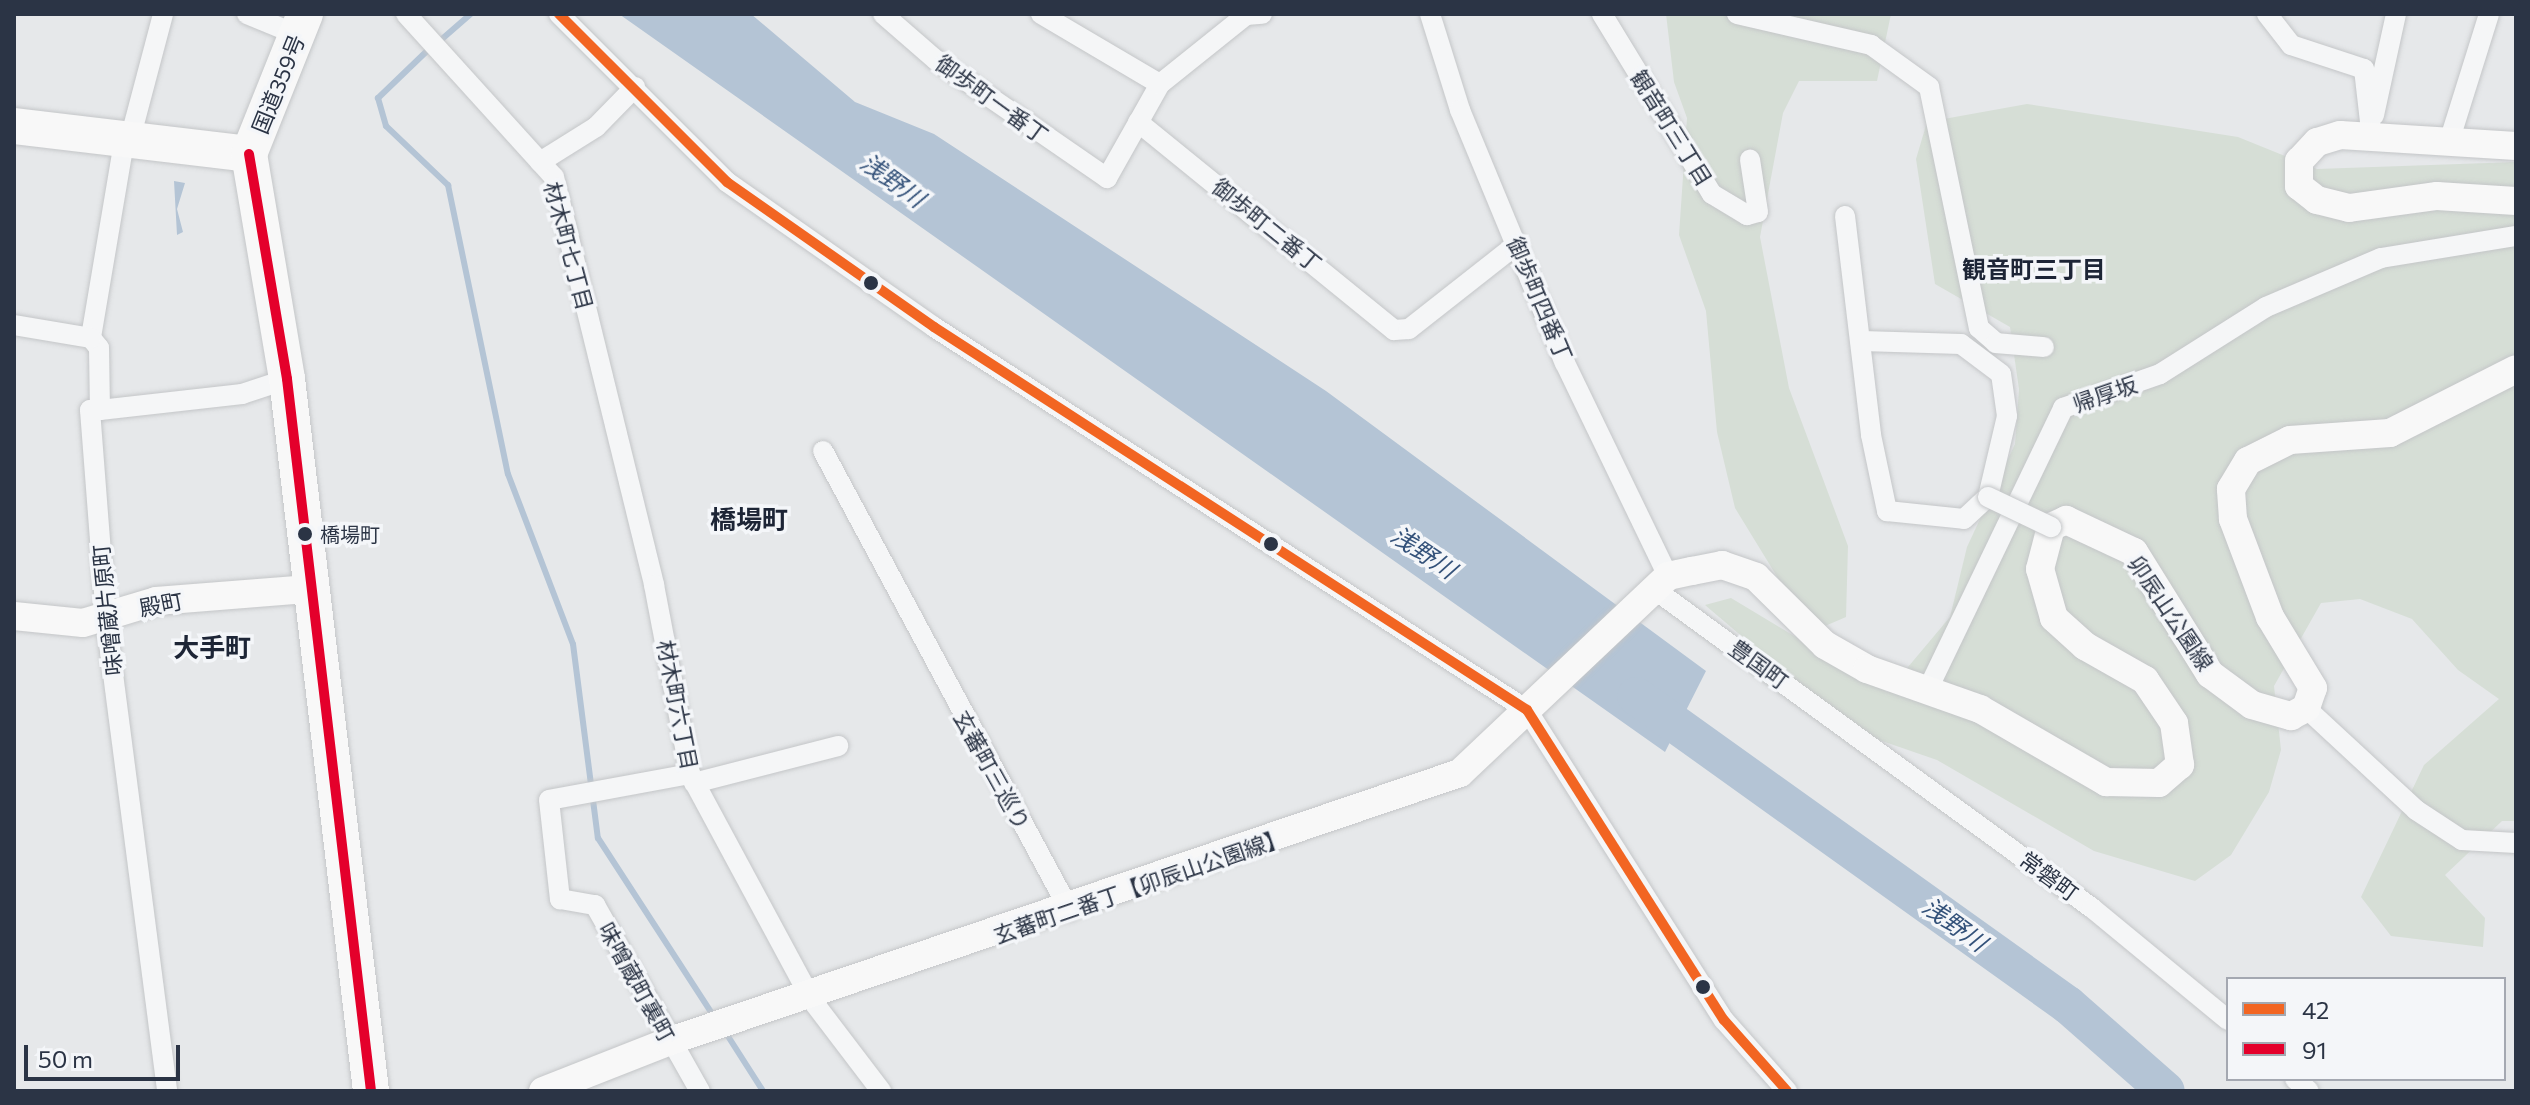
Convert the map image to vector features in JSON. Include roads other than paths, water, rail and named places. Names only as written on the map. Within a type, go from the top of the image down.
[{"type":"highway","name":"国道359号","points":[[249,154],[302,24]]},
{"type":"highway","points":[[14,126],[126,142],[249,154],[287,379],[371,1091]]},
{"type":"street","name":"味噌蔵片原町","points":[[163,14],[126,142],[91,338],[99,348],[100,410],[90,410],[106,620],[167,1091]]},
{"type":"street","points":[[247,14],[302,24]]},
{"type":"street","name":"材木町七丁目","points":[[406,14],[554,177],[617,434]]},
{"type":"street","points":[[559,14],[727,182],[836,260],[1535,703],[1680,955],[1780,1088]]},
{"type":"street","name":"御歩町一番丁","points":[[883,14],[936,60],[1107,178],[1138,122]]},
{"type":"street","points":[[1041,14],[1160,84]]},
{"type":"street","points":[[1138,122],[1160,84],[1246,15],[1262,14]]},
{"type":"street","name":"御歩町四番丁","points":[[1430,14],[1460,110],[1655,588]]},
{"type":"street","name":"観音町三丁目","points":[[1602,14],[1712,194],[1747,215],[1758,212],[1750,160]]},
{"type":"street","points":[[1737,14],[1871,45],[1929,87],[1979,328],[1996,343],[2044,347]]},
{"type":"street","points":[[2267,14],[2291,45],[2364,69],[2372,132]]},
{"type":"street","points":[[2372,132],[2396,14]]},
{"type":"street","points":[[2448,145],[2489,14]]},
{"type":"street","points":[[540,162],[596,127],[635,87]]},
{"type":"street","name":"御歩町二番丁","points":[[1138,122],[1394,330],[1409,329],[1517,244]]},
{"type":"street","points":[[2516,146],[2448,145],[2372,132],[2317,142],[2299,161],[2299,186],[2317,200],[2349,208],[2437,196],[2516,201]]},
{"type":"street","points":[[1845,216],[1862,341],[1887,511],[1964,519],[1988,497],[2007,416],[2001,374],[1961,344],[1862,341]]},
{"type":"street","name":"帰厚坂","points":[[1928,689],[2063,408],[2160,374],[2266,307],[2381,258],[2516,236]]},
{"type":"street","points":[[14,325],[91,338]]},
{"type":"street","points":[[2516,369],[2390,433],[2290,440],[2248,461],[2237,479],[2233,519],[2270,617],[2313,688],[2306,708],[2439,825],[2462,840],[2516,843]]},
{"type":"street","points":[[100,410],[242,394],[287,379]]},
{"type":"street","name":"材木町六丁目","points":[[617,434],[692,778],[811,999],[881,1091]]},
{"type":"street","name":"玄蕃町三巡り","points":[[823,451],[1070,911]]},
{"type":"street","points":[[1655,588],[1722,565],[1756,577],[1825,645],[1867,669],[1928,689],[2026,732],[2106,782],[2144,788],[2180,765],[2174,723],[2145,680],[2085,646],[2054,618],[2040,569],[2051,527],[1988,497]]},
{"type":"street","name":"卯辰山公園線","points":[[2051,527],[2066,520],[2134,552],[2210,674],[2252,705],[2291,716],[2306,708]]},
{"type":"street","name":"玄蕃町二番丁【卯辰山公園線】","points":[[670,1041],[811,999],[1430,787],[1460,773],[1655,588]]},
{"type":"street","name":"豊国町","points":[[1655,588],[1864,739]]},
{"type":"street","name":"殿町","points":[[14,616],[106,620],[156,601],[310,589]]},
{"type":"street","name":"常磐町","points":[[1864,739],[2092,908],[2226,1018]]},
{"type":"street","points":[[692,778],[838,746]]},
{"type":"street","name":"味噌蔵町裏町","points":[[692,778],[549,800],[560,899],[595,905],[700,1091]]},
{"type":"street","points":[[543,1091],[670,1041]]},
{"type":"water","points":[[619,14],[751,14],[855,102],[934,134],[1326,391],[1706,671],[1665,752]]},
{"type":"water","points":[[174,181],[185,183],[177,209],[183,232],[177,235]]},
{"type":"waterway","points":[[442,39],[471,14]]},
{"type":"waterway","points":[[429,49],[378,98],[386,126],[448,185],[508,474],[573,644],[598,838],[715,1018]]},
{"type":"waterway","name":"浅野川","points":[[1636,696],[2068,1005],[2166,1091]]},
{"type":"waterway","points":[[724,1030],[763,1091]]},
{"type":"place","name":"橋場町","points":[[305,534]]},
{"type":"district","name":"観音町三丁目","points":[[2034,269]]},
{"type":"district","name":"橋場町","points":[[749,519]]},
{"type":"district","name":"大手町","points":[[212,647]]}]
